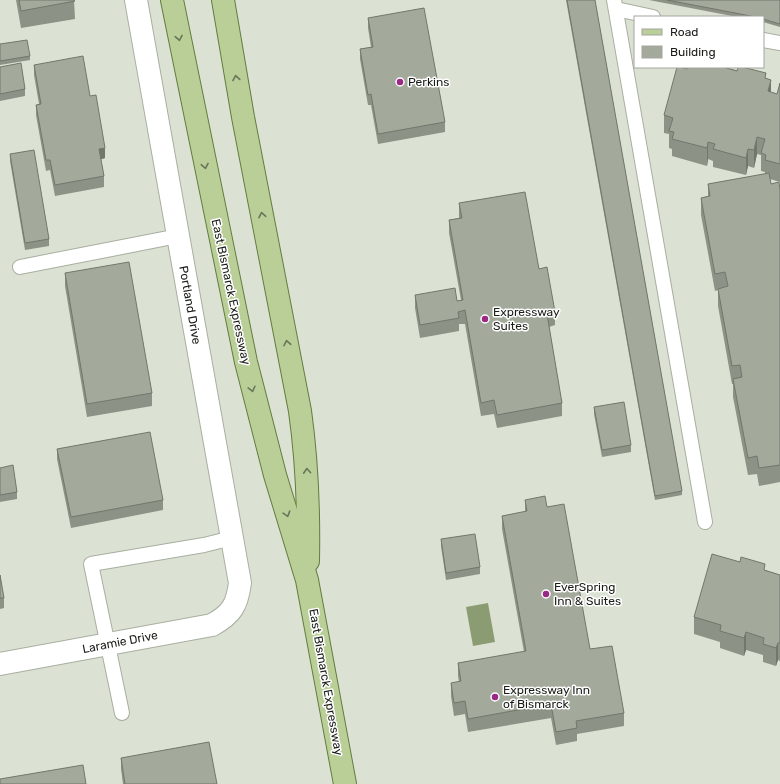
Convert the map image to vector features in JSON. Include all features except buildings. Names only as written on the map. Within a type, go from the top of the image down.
[{"type":"main road","name":"East Bismarck Expressway","points":[[172,0],[246,362],[275,475],[307,580],[345,784]]},
{"type":"main road","name":"East Bismarck Expressway","points":[[222,0],[302,431],[306,465],[308,508],[307,580]]},
{"type":"street","name":"Portland Drive","points":[[136,0],[240,583],[238,597],[233,608]]},
{"type":"street","name":"Laramie Drive","points":[[0,664],[212,625],[224,618],[233,608]]},
{"type":"lane","points":[[650,16],[615,5],[705,522]]},
{"type":"lane","points":[[764,40],[780,43]]},
{"type":"lane","points":[[20,267],[178,236]]},
{"type":"lane","points":[[122,713],[91,564],[204,545],[232,538]]},
{"type":"shaded area","points":[[488,603],[495,642],[473,646],[466,607]]},
{"type":"place","name":"Perkins","points":[[400,82]]},
{"type":"place","name":"Expressway Suites","points":[[485,319]]},
{"type":"place","name":"EverSpring Inn & Suites","points":[[546,594]]},
{"type":"place","name":"Expressway Inn of Bismarck","points":[[495,697]]}]
